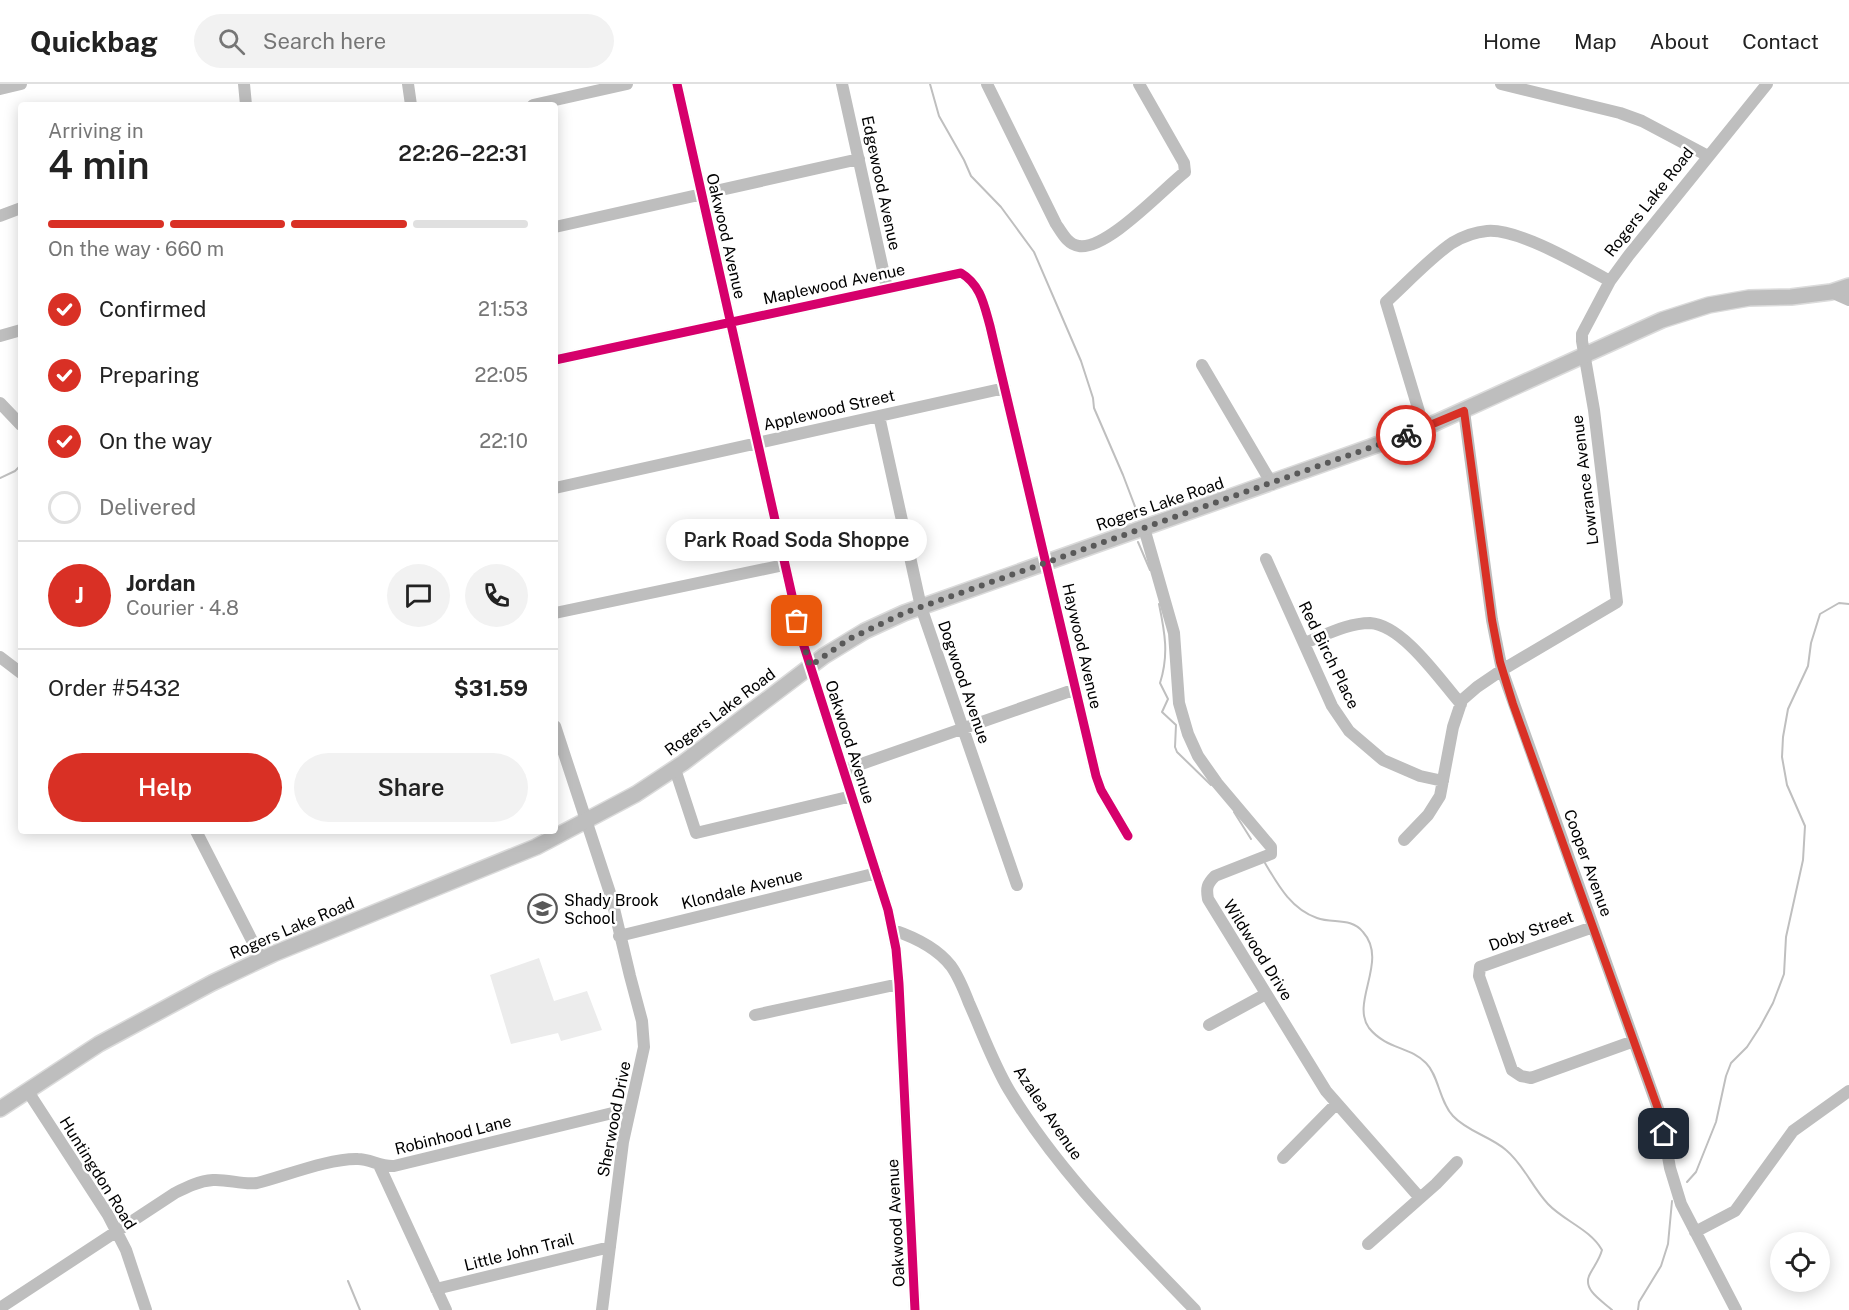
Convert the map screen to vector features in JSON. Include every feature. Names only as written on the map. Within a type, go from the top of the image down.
[{"type":"main road","name":"Rogers Lake Road","points":[[0,1109],[66,1065],[133,1025],[212,983],[262,960],[536,847],[586,822],[675,769],[810,666],[865,631],[921,607],[1424,428],[1662,320],[1709,305],[1749,298],[1791,297],[1831,292],[1849,286]]},
{"type":"street","points":[[0,89],[21,84]]},
{"type":"street","points":[[244,84],[246,102]]},
{"type":"street","points":[[408,84],[411,102]]},
{"type":"street","points":[[546,102],[627,84]]},
{"type":"street","name":"Oakwood Avenue","points":[[677,84],[784,565],[810,666],[893,930],[899,984],[915,1310]]},
{"type":"street","name":"Edgewood Avenue","points":[[842,84],[887,288]]},
{"type":"street","points":[[987,84],[1056,224],[1070,242],[1077,246],[1089,246],[1102,241],[1185,172],[1184,163],[1139,84]]},
{"type":"street","points":[[1501,84],[1620,113],[1642,121],[1708,156]]},
{"type":"street","name":"Rogers Lake Road","points":[[1584,354],[1582,334],[1610,281],[1767,84]]},
{"type":"street","points":[[558,226],[860,159]]},
{"type":"street","points":[[0,216],[18,209]]},
{"type":"street","points":[[1424,428],[1386,302],[1450,244],[1465,236],[1487,231],[1519,237],[1610,281]]},
{"type":"street","name":"Maplewood Avenue","points":[[558,359],[961,273],[975,283]]},
{"type":"street","name":"Haywood Avenue","points":[[975,283],[987,316],[1005,388],[1096,776],[1101,790],[1128,836]]},
{"type":"street","points":[[1831,292],[1849,300]]},
{"type":"street","points":[[0,336],[18,331]]},
{"type":"street","name":"Lowrance Avenue","points":[[1503,670],[1617,602],[1594,410],[1584,354]]},
{"type":"street","points":[[1202,365],[1272,484]]},
{"type":"street","name":"Applewood Street","points":[[558,487],[1005,388]]},
{"type":"street","points":[[0,403],[18,421]]},
{"type":"street","name":"Cooper Avenue","points":[[1464,411],[1492,620],[1503,670],[1661,1117],[1673,1182],[1695,1232],[1736,1310]]},
{"type":"street","name":"Dogwood Avenue","points":[[879,416],[921,607],[1017,885]]},
{"type":"street","name":"Wildwood Drive","points":[[1144,528],[1174,633],[1179,703],[1188,734],[1198,756],[1217,783],[1270,847],[1271,854],[1215,876],[1206,889],[1208,899],[1336,1104],[1420,1198]]},
{"type":"street","name":"Red Birch Place","points":[[1266,559],[1332,706],[1349,731],[1383,760],[1420,776],[1443,781]]},
{"type":"street","points":[[558,612],[784,565]]},
{"type":"street","points":[[1304,644],[1349,626],[1370,623],[1390,629],[1406,640],[1461,704]]},
{"type":"street","points":[[0,657],[18,671]]},
{"type":"street","points":[[1404,840],[1428,815],[1440,796],[1453,727],[1461,704],[1477,687],[1503,670]]},
{"type":"street","points":[[844,770],[1076,689]]},
{"type":"street","points":[[558,735],[611,896],[620,936]]},
{"type":"street","points":[[675,769],[696,833],[852,796]]},
{"type":"street","points":[[198,834],[262,960]]},
{"type":"street","name":"Klondale Avenue","points":[[620,936],[876,873]]},
{"type":"street","name":"Doby Street","points":[[1593,927],[1480,967],[1479,976],[1512,1070],[1521,1076],[1531,1078],[1634,1041]]},
{"type":"street","name":"Azalea Avenue","points":[[893,930],[923,944],[950,965],[963,988],[1009,1089],[1038,1133],[1099,1209],[1195,1310]]},
{"type":"street","name":"Sherwood Drive","points":[[602,1310],[622,1142],[644,1047],[642,1021],[620,936]]},
{"type":"street","points":[[755,1016],[899,984]]},
{"type":"street","points":[[1209,1025],[1266,994]]},
{"type":"street","name":"Huntingdon Road","points":[[27,1090],[116,1231],[126,1250],[147,1310]]},
{"type":"street","points":[[1695,1232],[1735,1211],[1793,1131],[1849,1091]]},
{"type":"street","points":[[1283,1158],[1336,1104]]},
{"type":"street","name":"Robinhood Lane","points":[[1,1308],[175,1193],[198,1183],[213,1180],[245,1184],[257,1183],[339,1161],[359,1158],[379,1165],[394,1166],[629,1109]]},
{"type":"street","points":[[1368,1244],[1457,1162]]},
{"type":"street","points":[[379,1165],[446,1310]]},
{"type":"street","name":"Little John Trail","points":[[436,1289],[610,1247]]},
{"type":"shaded area","points":[[539,958],[554,1001],[587,991],[602,1030],[561,1041],[558,1033],[511,1044],[490,975]]},
{"type":"waterway","points":[[930,84],[939,116],[971,176],[1001,207],[1034,252],[1081,361],[1094,408],[1139,517]]},
{"type":"waterway","points":[[0,478],[18,468]]},
{"type":"waterway","points":[[1138,542],[1150,570]]},
{"type":"waterway","points":[[1687,1182],[1696,1172],[1716,1122],[1731,1063],[1747,1047],[1760,1027],[1773,1003],[1784,974],[1786,937],[1803,860],[1805,826],[1787,785],[1782,757],[1783,737],[1788,709],[1808,666],[1811,643],[1820,614],[1839,603],[1849,604]]},
{"type":"waterway","points":[[1159,604],[1165,644],[1160,683],[1168,699],[1162,712],[1176,725],[1175,747],[1177,752],[1211,785]]},
{"type":"waterway","points":[[1234,812],[1251,839]]},
{"type":"waterway","points":[[1265,863],[1286,895],[1300,909],[1323,920],[1353,924],[1363,932],[1370,943],[1372,956],[1364,1006],[1364,1018],[1369,1028],[1383,1040],[1413,1053],[1426,1063],[1453,1116],[1465,1126],[1506,1150],[1518,1162],[1548,1204],[1591,1236],[1602,1250],[1589,1276],[1589,1287],[1595,1296],[1612,1310]]},
{"type":"waterway","points":[[1638,1310],[1639,1302],[1661,1266],[1668,1244],[1672,1201]]},
{"type":"waterway","points":[[348,1281],[360,1310]]},
{"type":"cycle path","points":[[677,84],[802,640],[888,910],[896,949],[915,1310]]},
{"type":"cycle path","points":[[558,359],[961,273],[968,278],[981,296],[990,326],[1096,776],[1101,790],[1128,836]]},
{"type":"way so far","points":[[797,621],[810,666],[849,639],[904,613],[1406,435]]},
{"type":"place","name":"Park Road Soda Shoppe","points":[[797,621]]},
{"type":"place","name":"Shady Brook School","points":[[543,909]]},
{"type":"route","points":[[1406,435],[1464,411],[1492,620],[1500,662],[1661,1117],[1664,1134]]}]
